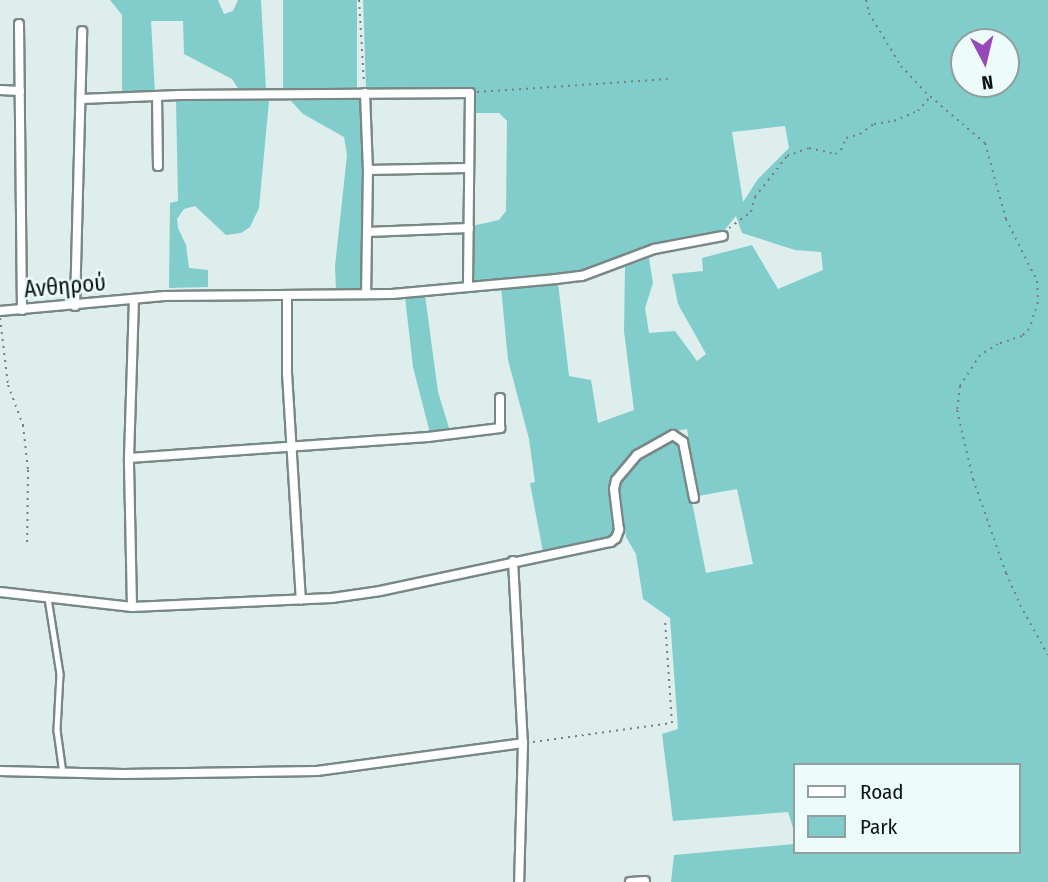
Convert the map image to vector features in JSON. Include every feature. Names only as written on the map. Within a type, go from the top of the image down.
[{"type":"street","points":[[19,24],[22,310]]},
{"type":"street","points":[[75,306],[82,31]]},
{"type":"street","points":[[0,90],[20,90]]},
{"type":"street","points":[[365,93],[368,170],[366,294]]},
{"type":"street","points":[[81,99],[470,93],[467,168],[468,287]]},
{"type":"street","points":[[157,96],[158,166]]},
{"type":"street","points":[[368,170],[467,168]]},
{"type":"street","points":[[368,232],[469,228]]},
{"type":"street","name":"Ανθηρού","points":[[0,311],[194,295],[366,294],[582,276],[654,249],[723,236]]},
{"type":"street","points":[[287,296],[291,446],[301,600]]},
{"type":"street","points":[[132,607],[129,458],[134,299]]},
{"type":"street","points":[[129,458],[428,437],[500,428],[500,398]]},
{"type":"street","points":[[0,592],[132,607],[301,600],[380,592],[617,538],[619,530],[614,489],[616,480],[637,455],[673,435],[683,442],[694,498]]},
{"type":"street","points":[[513,561],[523,743],[519,882]]},
{"type":"street","points":[[0,771],[317,771],[523,743]]},
{"type":"street","points":[[630,882],[645,881]]},
{"type":"lane","points":[[48,598],[60,663],[57,730],[63,773]]},
{"type":"path","points":[[359,0],[365,93]]},
{"type":"path","points":[[866,0],[869,13],[901,66],[985,143],[1006,219],[1037,281],[1038,302],[1029,329],[1022,336],[998,344],[980,355],[960,386],[957,410],[973,479],[1006,573],[1020,605],[1048,655]]},
{"type":"path","points":[[470,93],[668,79]]},
{"type":"path","points":[[723,236],[735,222],[751,212],[755,197],[773,170],[792,153],[809,148],[835,154],[841,150],[846,138],[860,134],[874,124],[894,121],[918,111],[931,96]]},
{"type":"path","points":[[0,317],[8,385],[23,425],[28,470],[27,547]]},
{"type":"path","points":[[523,743],[672,723],[665,620]]},
{"type":"green space","points":[[110,0],[218,0],[224,14],[233,11],[238,0],[261,0],[266,89],[239,90],[232,79],[184,54],[183,21],[151,21],[155,92],[122,94],[122,15]]},
{"type":"green space","points":[[283,0],[357,0],[357,91],[283,91]]},
{"type":"green space","points":[[363,0],[1048,0],[1048,882],[671,882],[674,855],[792,844],[792,854],[1020,854],[1020,763],[792,763],[792,825],[788,812],[673,821],[662,734],[678,729],[670,618],[643,599],[636,554],[626,537],[620,488],[623,478],[638,457],[667,442],[674,441],[681,446],[706,573],[753,564],[737,489],[698,496],[687,429],[670,432],[638,449],[612,486],[621,537],[543,552],[530,483],[535,482],[529,439],[508,360],[501,287],[558,283],[569,376],[591,380],[598,423],[634,410],[624,331],[625,267],[649,258],[653,283],[645,308],[649,333],[675,331],[697,361],[706,354],[678,304],[672,274],[703,271],[702,258],[752,245],[778,289],[823,270],[821,252],[795,250],[742,233],[736,216],[723,232],[664,242],[578,272],[474,282],[472,226],[499,220],[506,211],[507,121],[499,113],[474,113],[474,88],[366,88]],"holes":[[[785,126],[789,148],[758,179],[743,202],[732,132]]]},
{"type":"green space","points":[[361,98],[365,166],[361,291],[336,290],[335,266],[347,155],[344,137],[303,114],[291,101]]},
{"type":"green space","points":[[176,100],[269,101],[259,208],[250,227],[241,233],[226,235],[195,206],[184,209],[177,219],[186,245],[189,268],[208,270],[208,287],[169,288],[170,203],[178,201]]},
{"type":"green space","points":[[425,295],[438,392],[450,431],[430,433],[413,367],[405,297]]}]
